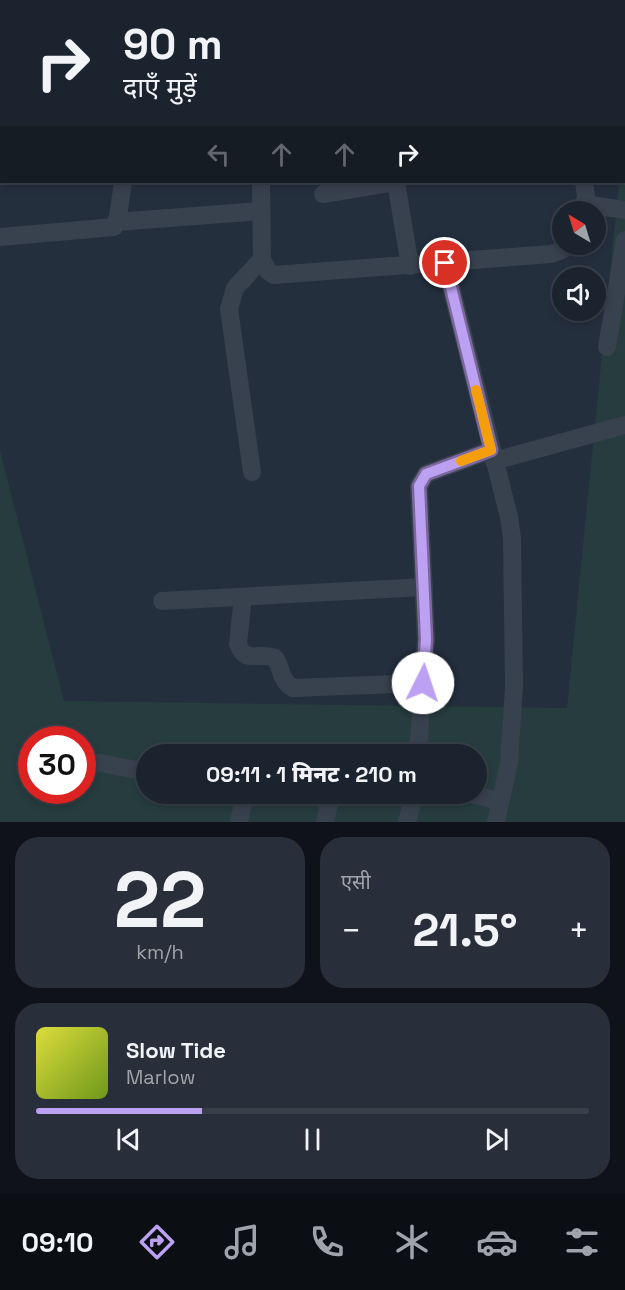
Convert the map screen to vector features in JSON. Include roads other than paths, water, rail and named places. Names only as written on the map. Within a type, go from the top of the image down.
[{"type":"street","points":[[0,237],[114,227],[123,183]]},
{"type":"street","points":[[261,183],[262,259],[268,271],[274,275],[552,254]]},
{"type":"street","points":[[323,194],[390,183]]},
{"type":"street","points":[[396,183],[410,266]]},
{"type":"street","points":[[584,201],[585,183]]},
{"type":"street","points":[[606,209],[625,210]]},
{"type":"street","points":[[116,222],[261,211]]},
{"type":"street","points":[[607,347],[625,240]]},
{"type":"street","points":[[252,472],[229,309],[235,288],[262,259]]},
{"type":"street","points":[[445,263],[509,517],[514,687],[509,763],[496,822]]},
{"type":"street","points":[[419,744],[426,639],[419,486],[422,478],[426,474],[493,455],[625,425]]},
{"type":"street","points":[[162,601],[424,588]]},
{"type":"street","points":[[243,597],[238,644],[241,651],[248,656],[275,658],[282,678],[287,685],[293,688],[423,683]]},
{"type":"street","points":[[100,763],[136,770]]},
{"type":"street","points":[[487,798],[500,801]]},
{"type":"street","points":[[239,822],[243,804]]},
{"type":"street","points":[[325,822],[330,804]]},
{"type":"street","points":[[407,822],[412,804]]}]
